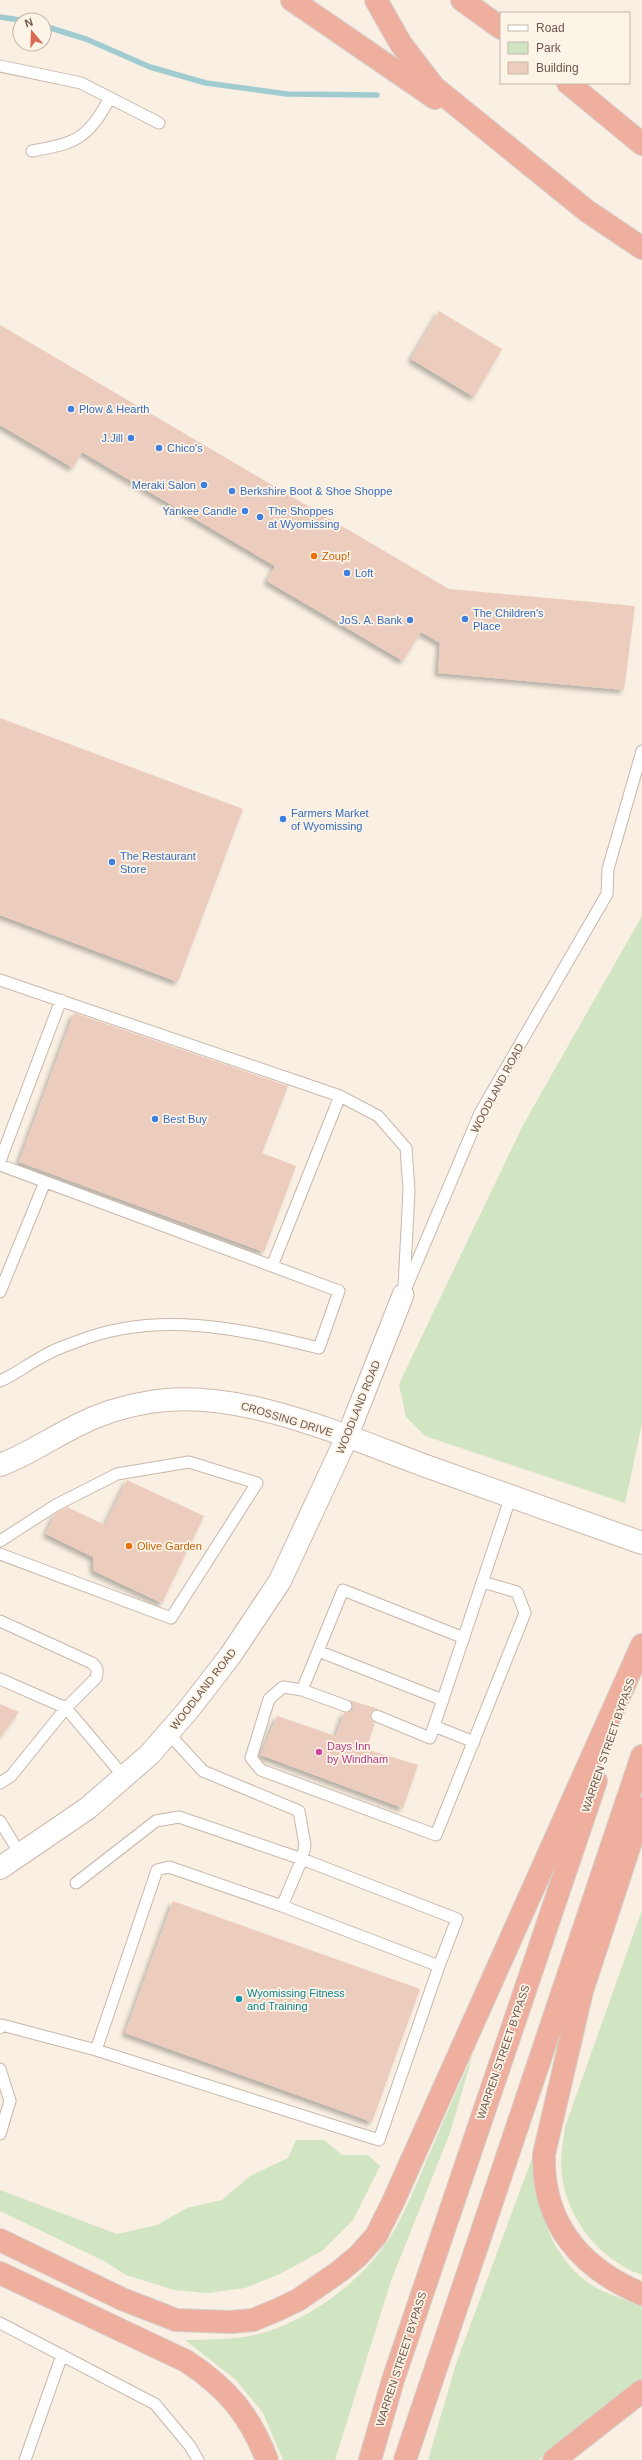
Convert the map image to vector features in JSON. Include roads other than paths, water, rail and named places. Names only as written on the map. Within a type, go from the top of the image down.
[{"type":"highway","points":[[292,0],[524,161]]},
{"type":"highway","points":[[376,0],[400,44],[434,87],[587,211],[642,248]]},
{"type":"highway","points":[[462,0],[500,27]]},
{"type":"highway","points":[[569,84],[642,144]]},
{"type":"highway","points":[[0,2240],[122,2299],[176,2320],[206,2322],[253,2320],[277,2310],[320,2286],[358,2256],[376,2236],[393,2202],[642,1645]]},
{"type":"highway","name":"WARREN STREET BYPASS","points":[[370,2460],[392,2380],[642,1645]]},
{"type":"highway","points":[[405,2460],[642,1756]]},
{"type":"highway","points":[[642,1808],[582,1991],[544,2154],[543,2172],[554,2213],[564,2234],[578,2253],[610,2280],[642,2294]]},
{"type":"highway","points":[[0,2273],[186,2361],[205,2374],[229,2396],[249,2421],[267,2460]]},
{"type":"highway","points":[[554,2460],[642,2391]]},
{"type":"main road","name":"CROSSING DRIVE","points":[[0,1465],[25,1455],[89,1419],[109,1412],[152,1401],[178,1399],[219,1400],[255,1407],[346,1437],[642,1543]]},
{"type":"main road","name":"WOODLAND ROAD","points":[[0,1868],[88,1808],[125,1778],[168,1733],[230,1656],[280,1581],[346,1437]]},
{"type":"street","name":"WOODLAND ROAD","points":[[346,1437],[403,1295]]},
{"type":"lane","points":[[0,66],[81,83],[159,123]]},
{"type":"lane","points":[[32,151],[68,144],[95,125],[110,98]]},
{"type":"lane","name":"WOODLAND ROAD","points":[[403,1295],[480,1113],[607,894],[608,869],[642,751]]},
{"type":"lane","points":[[0,980],[340,1096],[378,1116],[406,1148],[409,1190],[403,1295]]},
{"type":"lane","points":[[0,1161],[61,1000]]},
{"type":"lane","points":[[272,1266],[340,1096]]},
{"type":"lane","points":[[0,1165],[339,1291],[319,1348],[220,1327],[180,1324],[142,1326],[103,1332],[76,1342],[41,1357],[0,1380]]},
{"type":"lane","points":[[0,1292],[45,1182]]},
{"type":"lane","points":[[0,1541],[56,1505],[117,1474],[190,1462],[257,1483],[171,1618],[0,1554]]},
{"type":"lane","points":[[377,1716],[430,1738],[511,1496]]},
{"type":"lane","points":[[346,1706],[302,1690],[283,1687],[269,1699],[252,1758],[261,1770],[436,1835],[525,1613],[517,1592],[483,1582]]},
{"type":"lane","points":[[302,1690],[343,1590],[464,1638]]},
{"type":"lane","points":[[0,1621],[92,1663],[97,1667],[96,1678],[66,1708],[10,1776],[0,1783]]},
{"type":"lane","points":[[318,1651],[443,1700]]},
{"type":"lane","points":[[0,1679],[66,1708],[125,1778]]},
{"type":"lane","points":[[434,1726],[474,1742]]},
{"type":"lane","points":[[168,1733],[203,1771],[299,1811],[305,1845],[302,1859],[282,1906]]},
{"type":"lane","points":[[0,2028],[2,2025],[96,2050],[379,2140],[439,1966],[457,1919],[302,1859],[179,1817],[156,1821],[76,1882]]},
{"type":"lane","points":[[0,1821],[20,1854]]},
{"type":"lane","points":[[96,2050],[157,1870],[169,1867],[282,1906],[439,1966]]},
{"type":"lane","points":[[0,2069],[10,2101],[0,2134]]},
{"type":"lane","points":[[0,2323],[155,2404],[190,2446],[198,2460]]},
{"type":"lane","points":[[25,2460],[62,2355]]},
{"type":"waterway","points":[[0,17],[12,19]]},
{"type":"waterway","points":[[52,28],[86,39],[150,67],[206,83],[287,94],[377,95]]},
{"type":"place","name":"Plow & Hearth","points":[[71,409]]},
{"type":"place","name":"J.Jill","points":[[131,438]]},
{"type":"place","name":"Chico's","points":[[159,448]]},
{"type":"place","name":"Meraki Salon","points":[[204,485]]},
{"type":"place","name":"Berkshire Boot & Shoe Shoppe","points":[[232,491]]},
{"type":"place","name":"Yankee Candle","points":[[245,511]]},
{"type":"place","name":"The Shoppes at Wyomissing","points":[[260,517]]},
{"type":"place","name":"Zoup!","points":[[314,556]]},
{"type":"place","name":"Loft","points":[[347,573]]},
{"type":"place","name":"The Children's Place","points":[[465,619]]},
{"type":"place","name":"JoS. A. Bank","points":[[410,620]]},
{"type":"place","name":"Farmers Market of Wyomissing","points":[[283,819]]},
{"type":"place","name":"The Restaurant Store","points":[[112,862]]},
{"type":"place","name":"Best Buy","points":[[155,1119]]},
{"type":"place","name":"Olive Garden","points":[[129,1546]]},
{"type":"place","name":"Days Inn by Windham","points":[[319,1752]]},
{"type":"place","name":"Wyomissing Fitness and Training","points":[[239,1999]]}]
